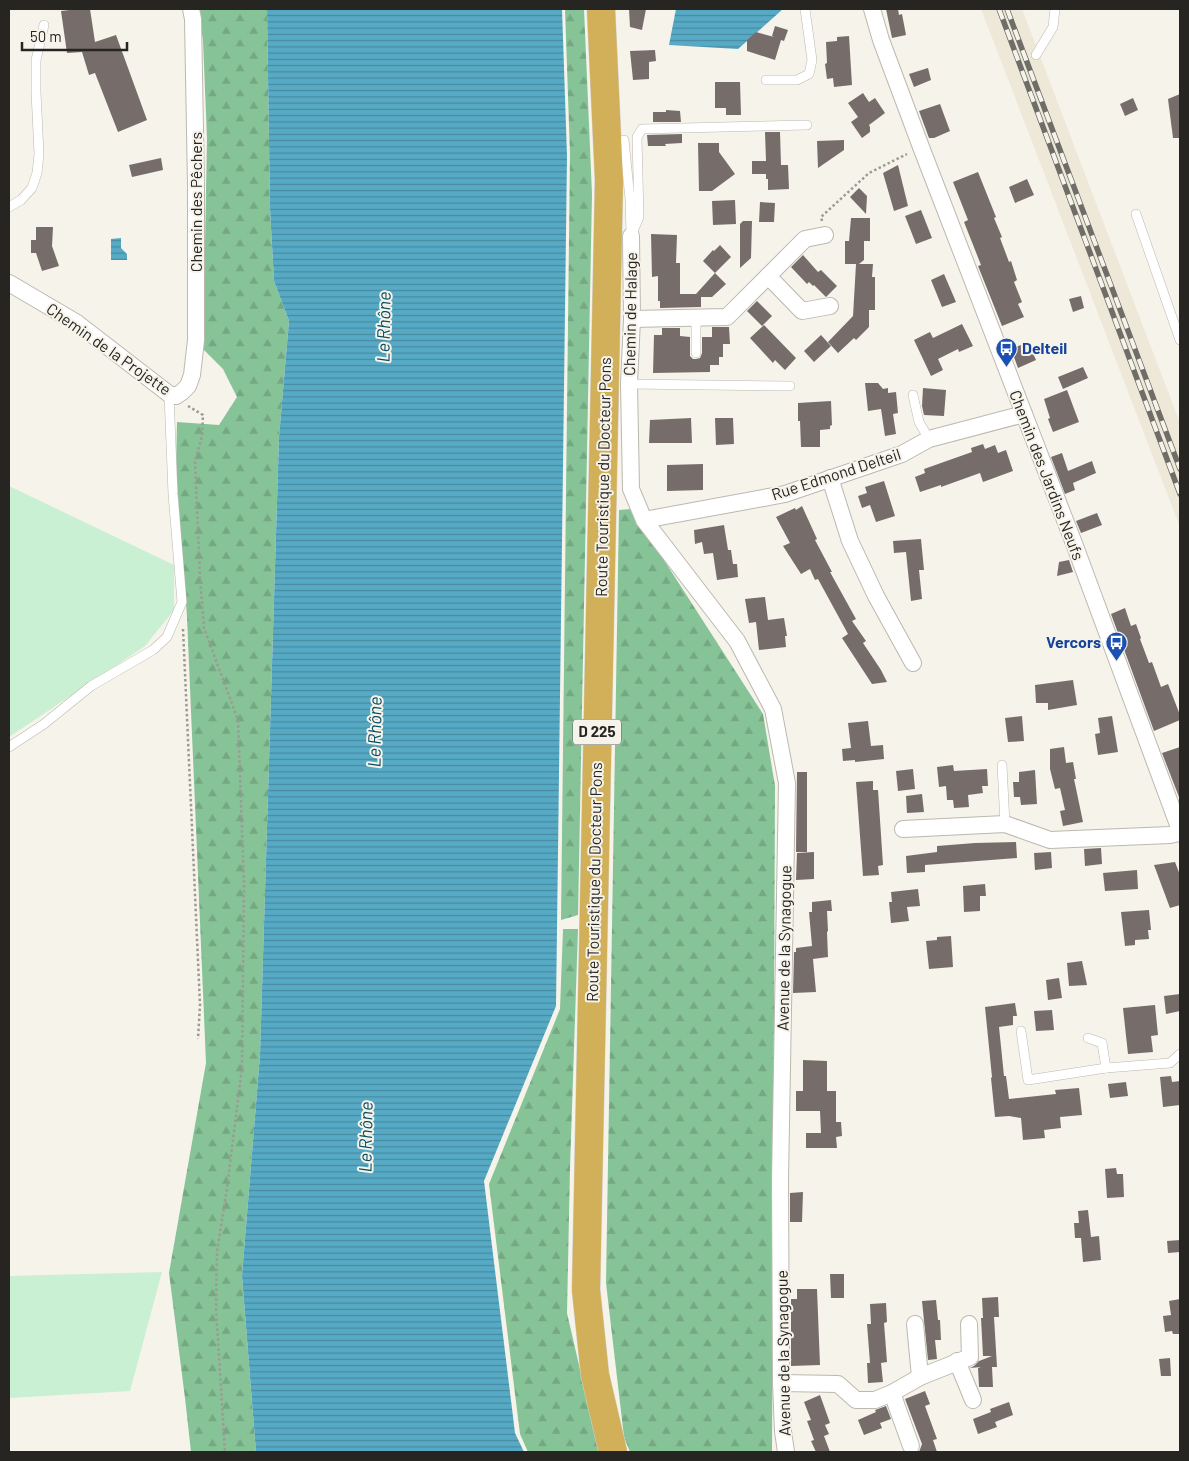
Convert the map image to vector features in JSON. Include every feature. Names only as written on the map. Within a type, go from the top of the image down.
[{"type":"highway","name":"Route Touristique du Docteur Pons","points":[[601,9],[609,180],[586,1290],[595,1374],[613,1452]]},
{"type":"street","name":"Chemin des Pêchers","points":[[176,393],[188,386],[192,375],[196,340],[196,176],[193,19],[191,9]]},
{"type":"street","name":"Chemin des Jardins Neufs","points":[[872,9],[881,40],[921,147],[1075,546],[1180,831]]},
{"type":"street","points":[[632,319],[727,317],[805,239],[825,235]]},
{"type":"street","name":"Chemin de Halage","points":[[631,236],[632,319],[629,384],[631,489]]},
{"type":"street","points":[[768,276],[802,311],[830,306]]},
{"type":"street","name":"Chemin de la Projette","points":[[9,283],[77,323],[176,393]]},
{"type":"street","name":"Rue Edmond Delteil","points":[[644,520],[785,494],[902,454],[929,439],[1024,414]]},
{"type":"street","points":[[830,478],[850,541],[876,596],[913,663]]},
{"type":"street","name":"Avenue de la Synagogue","points":[[631,489],[644,520],[737,642],[773,710],[787,783],[780,1180],[781,1383],[786,1452]]},
{"type":"street","points":[[903,829],[1005,824],[1050,840],[1170,836],[1180,831]]},
{"type":"street","points":[[915,1324],[920,1377]]},
{"type":"street","points":[[781,1383],[838,1384],[856,1400],[874,1400],[892,1393],[920,1377],[970,1357],[969,1324]]},
{"type":"street","points":[[957,1362],[973,1400]]},
{"type":"street","points":[[892,1393],[912,1446]]},
{"type":"lane","points":[[766,80],[797,80],[808,74],[812,60],[805,9]]},
{"type":"lane","points":[[1036,55],[1053,27],[1055,9]]},
{"type":"lane","points":[[9,207],[21,200],[32,188],[37,173],[39,154],[36,60],[44,25]]},
{"type":"lane","points":[[631,236],[639,217],[637,137],[642,129],[806,126]]},
{"type":"lane","name":"Chemin de Halage","points":[[624,140],[630,199],[631,236]]},
{"type":"lane","points":[[1136,214],[1180,340]]},
{"type":"lane","points":[[696,318],[696,353]]},
{"type":"lane","points":[[629,384],[790,386]]},
{"type":"lane","points":[[9,747],[44,724],[91,686],[153,650],[167,637],[182,602],[173,494],[176,393]]},
{"type":"lane","points":[[913,395],[919,422],[929,439]]},
{"type":"lane","points":[[1002,765],[1005,824]]},
{"type":"lane","points":[[1021,1031],[1028,1080],[1106,1068],[1170,1063],[1180,1054]]},
{"type":"lane","points":[[1088,1038],[1102,1043],[1106,1068]]},
{"type":"path","points":[[825,235],[821,217],[870,173],[921,147]]},
{"type":"path","points":[[176,393],[189,407],[203,415],[202,436],[195,462],[204,628],[238,720],[244,885],[242,1067],[228,1188],[217,1252],[216,1308],[224,1452]]},
{"type":"path","points":[[182,602],[200,1005],[198,1039]]},
{"type":"shaded area","points":[[981,9],[1022,9],[1180,423],[1180,527]]},
{"type":"green space","points":[[199,9],[267,9],[270,209],[274,281],[289,321],[279,437],[260,1055],[242,1276],[256,1452],[191,1452],[169,1273],[206,1063],[187,617],[176,469],[177,422],[219,425],[237,397],[223,369],[203,349],[207,139],[203,41]]},
{"type":"green space","points":[[565,9],[584,9],[592,194],[578,915],[561,920],[570,154]]},
{"type":"green space","points":[[9,486],[174,565],[174,610],[145,646],[9,737]]},
{"type":"green space","points":[[631,509],[763,714],[775,786],[772,1452],[630,1452],[624,1437],[606,1283],[619,510]]},
{"type":"green space","points":[[563,929],[578,929],[567,1313],[599,1452],[528,1452],[520,1434],[489,1184],[560,1009]]},
{"type":"green space","points":[[162,1272],[130,1391],[9,1398],[9,1276]]},
{"type":"water","name":"Le Rhône","points":[[267,9],[562,9],[567,156],[556,1006],[484,1181],[515,1433],[524,1452],[256,1452],[242,1276],[260,1055],[279,437],[289,321],[274,281],[270,209]]},
{"type":"water","points":[[676,9],[783,9],[738,49],[669,45]]},
{"type":"water","points":[[121,238],[121,248],[127,254],[127,260],[111,260],[111,239]]},
{"type":"building","points":[[90,9],[95,42],[116,35],[147,120],[118,132],[95,73],[89,75],[82,52],[67,53],[61,11]]},
{"type":"building","points":[[629,9],[646,9],[642,30],[630,27]]},
{"type":"building","points":[[886,9],[898,9],[899,15],[902,14],[906,35],[892,38]]},
{"type":"building","points":[[775,26],[788,30],[784,41],[781,40],[775,60],[747,51],[747,40],[756,32],[774,37],[772,36]]},
{"type":"building","points":[[849,36],[852,85],[834,87],[833,78],[827,79],[825,64],[827,63],[826,42],[837,41],[837,37]]},
{"type":"building","points":[[655,50],[656,61],[649,62],[649,79],[633,80],[630,51]]},
{"type":"building","points":[[928,68],[931,80],[914,87],[909,74]]},
{"type":"building","points":[[715,82],[740,82],[741,115],[726,115],[726,108],[715,108]]},
{"type":"building","points":[[863,93],[869,102],[875,98],[885,113],[869,125],[870,132],[862,138],[851,122],[858,117],[848,103]]},
{"type":"building","points":[[1180,94],[1180,138],[1173,138],[1168,99]]},
{"type":"building","points":[[1133,98],[1138,110],[1125,116],[1120,104]]},
{"type":"building","points":[[940,104],[950,131],[934,138],[929,138],[919,111]]},
{"type":"building","points":[[666,110],[680,111],[681,122],[653,122],[653,112],[666,112]]},
{"type":"building","points":[[765,132],[780,132],[781,165],[788,165],[789,189],[768,190],[766,174],[752,174],[752,161],[766,161]]},
{"type":"building","points":[[682,134],[682,143],[665,144],[666,146],[648,146],[647,135]]},
{"type":"building","points":[[844,140],[844,150],[818,168],[817,141]]},
{"type":"building","points":[[698,143],[719,143],[719,152],[735,174],[712,191],[699,191]]},
{"type":"building","points":[[161,158],[163,170],[132,177],[129,165]]},
{"type":"building","points":[[898,165],[908,206],[894,211],[883,173]]},
{"type":"building","points":[[978,172],[996,217],[994,218],[1002,237],[1000,238],[1009,262],[1011,261],[1017,280],[1014,282],[1022,302],[1018,304],[1024,317],[1002,326],[978,266],[981,265],[964,222],[968,220],[953,182]]},
{"type":"building","points":[[1027,179],[1034,195],[1015,203],[1009,187]]},
{"type":"building","points":[[859,188],[867,196],[866,214],[850,197]]},
{"type":"building","points":[[735,200],[736,224],[713,225],[712,201]]},
{"type":"building","points":[[760,202],[775,203],[774,222],[759,222]]},
{"type":"building","points":[[921,210],[932,238],[916,244],[905,216]]},
{"type":"building","points":[[851,218],[870,218],[870,241],[864,241],[864,260],[859,264],[845,264],[845,241],[849,241]]},
{"type":"building","points":[[743,221],[752,221],[751,258],[740,268],[740,224]]},
{"type":"building","points":[[36,227],[53,227],[52,246],[59,266],[42,271],[36,253],[31,253],[31,240],[36,240]]},
{"type":"building","points":[[651,234],[677,235],[676,263],[680,263],[680,294],[696,294],[715,273],[726,284],[712,297],[701,297],[701,307],[660,308],[660,301],[658,301],[658,276],[652,277]]},
{"type":"building","points":[[720,245],[731,257],[715,273],[703,261]]},
{"type":"building","points":[[803,255],[818,272],[821,270],[837,286],[826,297],[814,285],[809,282],[807,284],[791,267]]},
{"type":"building","points":[[856,264],[873,264],[872,277],[875,277],[875,310],[869,310],[869,327],[856,340],[854,338],[838,353],[828,342],[853,316]]},
{"type":"building","points":[[944,274],[956,302],[942,307],[931,280]]},
{"type":"building","points":[[1081,296],[1084,308],[1073,312],[1069,299]]},
{"type":"building","points":[[757,301],[772,316],[762,326],[747,311]]},
{"type":"building","points":[[962,324],[973,346],[959,352],[958,349],[938,359],[943,370],[931,376],[914,340],[930,332],[933,338]]},
{"type":"building","points":[[764,325],[796,358],[785,370],[775,360],[773,363],[750,338]]},
{"type":"building","points":[[712,327],[729,327],[730,344],[723,344],[723,357],[719,357],[719,365],[710,365],[710,372],[653,373],[654,335],[662,335],[662,328],[680,328],[680,336],[690,337],[690,356],[696,359],[700,358],[702,353],[702,337],[712,337]]},
{"type":"building","points":[[821,335],[831,346],[814,362],[804,351]]},
{"type":"building","points":[[1028,342],[1036,360],[1018,368],[1011,349]]},
{"type":"building","points":[[1083,367],[1088,378],[1063,389],[1058,377]]},
{"type":"building","points":[[865,383],[878,383],[883,389],[888,388],[888,393],[896,392],[898,413],[893,414],[896,434],[885,436],[881,409],[868,411]]},
{"type":"building","points":[[923,388],[946,390],[944,416],[924,415],[922,406]]},
{"type":"building","points":[[1067,390],[1079,422],[1053,432],[1044,399]]},
{"type":"building","points":[[831,401],[832,425],[830,429],[820,430],[820,447],[801,447],[798,403]]},
{"type":"building","points":[[691,418],[692,443],[649,443],[650,420]]},
{"type":"building","points":[[715,418],[733,418],[734,444],[716,445]]},
{"type":"building","points":[[983,444],[985,449],[995,445],[998,453],[1006,450],[1013,471],[983,482],[980,473],[941,487],[941,485],[920,492],[915,477],[925,473],[924,469],[972,452],[971,448]]},
{"type":"building","points":[[1062,453],[1068,471],[1092,461],[1096,473],[1073,483],[1075,490],[1065,494],[1051,457]]},
{"type":"building","points":[[703,464],[703,490],[667,491],[667,465]]},
{"type":"building","points":[[884,481],[895,516],[876,522],[870,505],[862,508],[858,496],[867,493],[865,487]]},
{"type":"building","points":[[802,506],[817,539],[815,540],[832,572],[830,572],[856,619],[852,621],[866,641],[863,643],[887,682],[872,684],[842,638],[848,634],[818,579],[815,580],[810,569],[801,574],[783,546],[790,543],[776,517]]},
{"type":"building","points":[[1097,513],[1102,525],[1081,533],[1076,521]]},
{"type":"building","points":[[724,525],[728,550],[731,550],[733,564],[737,564],[738,577],[717,580],[713,553],[704,554],[702,542],[695,544],[694,530]]},
{"type":"building","points":[[921,539],[924,570],[919,570],[922,599],[911,601],[906,552],[894,553],[893,541]]},
{"type":"building","points":[[1069,560],[1073,572],[1057,576],[1059,562]]},
{"type":"building","points":[[765,597],[768,620],[784,618],[787,636],[785,636],[786,647],[759,650],[756,622],[749,623],[745,599]]},
{"type":"building","points":[[1125,608],[1131,626],[1136,624],[1149,663],[1152,662],[1161,687],[1168,684],[1180,715],[1180,720],[1154,731],[1111,614]]},
{"type":"building","points":[[1073,680],[1077,705],[1048,710],[1048,703],[1036,703],[1035,685]]},
{"type":"building","points":[[1022,716],[1024,741],[1008,742],[1005,718]]},
{"type":"building","points":[[1112,716],[1118,752],[1098,755],[1095,734],[1100,733],[1098,718]]},
{"type":"building","points":[[868,721],[871,746],[883,745],[884,759],[855,762],[855,760],[843,761],[842,749],[851,748],[848,723]]},
{"type":"building","points":[[1064,747],[1066,763],[1073,762],[1076,779],[1074,779],[1083,822],[1063,826],[1060,811],[1065,810],[1060,788],[1055,789],[1050,769],[1050,749]]},
{"type":"building","points":[[1180,747],[1180,797],[1179,797],[1162,753]]},
{"type":"building","points":[[953,765],[954,771],[987,769],[988,786],[982,786],[983,793],[968,795],[969,807],[954,808],[953,800],[947,800],[946,786],[939,787],[937,767]]},
{"type":"building","points":[[913,769],[915,789],[898,791],[896,771]]},
{"type":"building","points":[[1035,770],[1037,804],[1021,805],[1020,797],[1014,797],[1013,782],[1019,782],[1019,772]]},
{"type":"building","points":[[797,772],[807,772],[807,852],[796,852]]},
{"type":"building","points":[[873,781],[873,790],[878,790],[883,865],[878,866],[879,875],[863,876],[856,782]]},
{"type":"building","points":[[922,794],[924,812],[907,813],[906,796]]},
{"type":"building","points":[[1016,842],[1017,858],[925,865],[925,872],[907,873],[906,856],[937,852],[937,846]]},
{"type":"building","points":[[1101,848],[1102,864],[1085,866],[1084,849]]},
{"type":"building","points":[[814,852],[814,879],[796,880],[797,853]]},
{"type":"building","points":[[1051,852],[1052,868],[1035,870],[1034,853]]},
{"type":"building","points":[[1175,862],[1180,875],[1180,905],[1170,908],[1154,865]]},
{"type":"building","points":[[1137,870],[1138,889],[1105,891],[1103,873]]},
{"type":"building","points":[[985,884],[986,896],[980,896],[980,911],[964,912],[963,886]]},
{"type":"building","points":[[918,889],[920,906],[907,907],[909,921],[891,923],[889,902],[892,902],[891,892]]},
{"type":"building","points":[[831,900],[832,911],[827,911],[828,957],[813,959],[816,992],[793,993],[794,952],[796,952],[796,948],[812,946],[809,912],[812,912],[812,902]]},
{"type":"building","points":[[1149,910],[1151,930],[1148,930],[1149,939],[1135,940],[1135,945],[1125,946],[1121,912]]},
{"type":"building","points":[[951,936],[953,967],[929,969],[926,941],[937,940],[937,937]]},
{"type":"building","points":[[1082,961],[1087,985],[1069,986],[1067,963]]},
{"type":"building","points":[[1059,978],[1062,998],[1048,1000],[1046,980]]},
{"type":"building","points":[[1180,994],[1180,1011],[1166,1014],[1164,996]]},
{"type":"building","points":[[1015,1003],[1017,1016],[1013,1016],[1013,1025],[999,1027],[1004,1076],[1006,1076],[1009,1099],[1056,1094],[1055,1090],[1079,1088],[1082,1115],[1060,1117],[1061,1128],[1044,1130],[1045,1138],[1023,1140],[1021,1118],[1009,1116],[995,1117],[985,1007]]},
{"type":"building","points":[[1155,1005],[1158,1035],[1151,1036],[1153,1052],[1128,1054],[1123,1008]]},
{"type":"building","points":[[1052,1010],[1054,1030],[1036,1031],[1034,1011]]},
{"type":"building","points":[[803,1060],[827,1061],[827,1091],[836,1091],[836,1122],[841,1122],[842,1136],[836,1137],[837,1148],[806,1148],[806,1133],[821,1133],[820,1111],[796,1111],[796,1091],[803,1091]]},
{"type":"building","points":[[1171,1076],[1172,1082],[1180,1081],[1180,1105],[1163,1107],[1160,1077]]},
{"type":"building","points":[[1126,1082],[1128,1096],[1110,1098],[1108,1084]]},
{"type":"building","points":[[1116,1168],[1117,1174],[1123,1174],[1124,1197],[1107,1198],[1105,1169]]},
{"type":"building","points":[[803,1192],[802,1222],[790,1222],[790,1193]]},
{"type":"building","points":[[1088,1210],[1091,1237],[1099,1236],[1101,1260],[1083,1262],[1081,1238],[1075,1238],[1074,1223],[1079,1223],[1078,1211]]},
{"type":"building","points":[[1180,1240],[1180,1252],[1168,1253],[1167,1241]]},
{"type":"building","points":[[830,1274],[844,1274],[844,1298],[831,1298]]},
{"type":"building","points":[[797,1289],[817,1289],[820,1365],[791,1366],[791,1299],[797,1299]]},
{"type":"building","points":[[998,1297],[999,1317],[994,1317],[997,1367],[992,1367],[993,1387],[979,1387],[978,1368],[981,1367],[970,1368],[979,1361],[992,1356],[983,1356],[982,1298]]},
{"type":"building","points":[[1180,1299],[1180,1334],[1173,1334],[1172,1331],[1165,1332],[1163,1316],[1171,1315],[1169,1301]]},
{"type":"building","points":[[936,1300],[941,1340],[935,1340],[937,1359],[928,1360],[922,1301]]},
{"type":"building","points":[[886,1303],[887,1322],[884,1323],[887,1362],[881,1363],[883,1382],[868,1383],[867,1363],[870,1363],[867,1324],[871,1324],[870,1304]]},
{"type":"building","points":[[1170,1358],[1171,1376],[1161,1376],[1159,1359]]},
{"type":"building","points":[[925,1391],[930,1404],[925,1406],[937,1439],[933,1440],[937,1452],[919,1452],[922,1444],[905,1399]]},
{"type":"building","points":[[820,1395],[830,1423],[825,1425],[829,1434],[824,1436],[830,1452],[816,1452],[811,1441],[814,1440],[807,1421],[811,1420],[804,1402]]},
{"type":"building","points":[[1009,1402],[1013,1415],[995,1422],[997,1427],[978,1434],[973,1419],[991,1412],[990,1409]]},
{"type":"building","points":[[886,1406],[891,1419],[880,1423],[882,1428],[864,1435],[858,1420]]},
{"type":"railway","points":[[999,9],[1180,494]]},
{"type":"railway","points":[[1007,9],[1180,469]]},
{"type":"place","name":"Delteil","points":[[1006,367]]},
{"type":"place","name":"Vercors","points":[[1117,661]]}]
